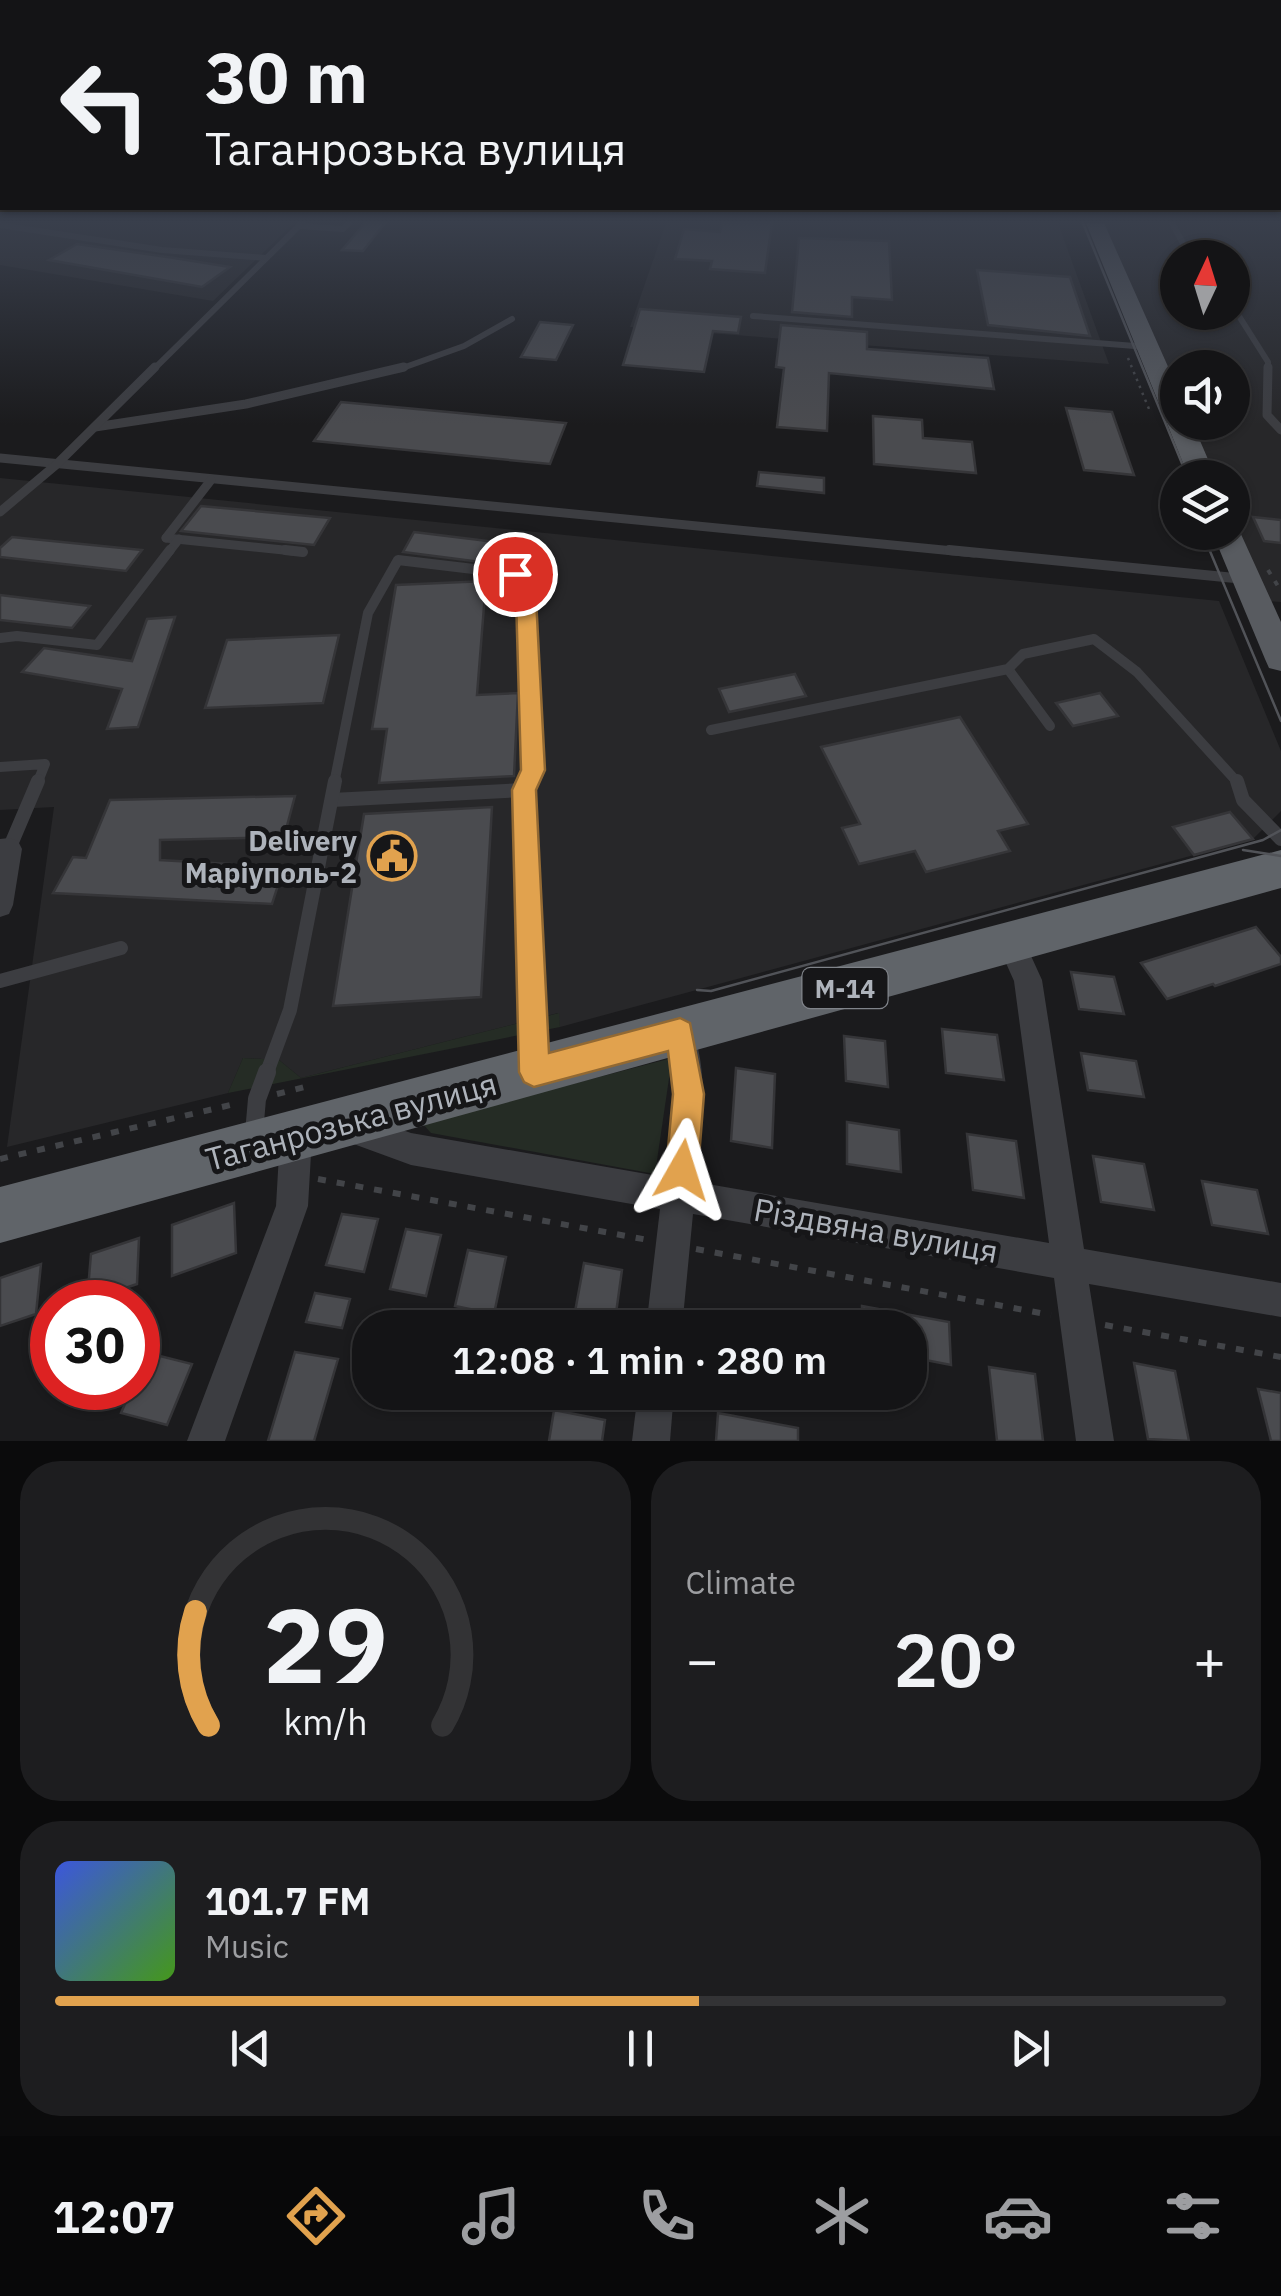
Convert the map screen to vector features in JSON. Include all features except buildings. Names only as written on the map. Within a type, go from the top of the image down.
[{"type":"highway","name":"Таганрозька вулиця","points":[[0,1215],[296,1129],[410,1128],[534,1072],[1281,869]]},
{"type":"main road","points":[[1124,290],[1160,377]]},
{"type":"main road","points":[[1234,550],[1274,631],[1281,659]]},
{"type":"street","points":[[0,905],[4,849]]},
{"type":"street","points":[[1011,943],[1028,980],[1095,1441]]},
{"type":"street","points":[[666,1310],[689,1094],[680,1033]]},
{"type":"street","name":"Різдвяна вулиця","points":[[410,1128],[680,1196],[1281,1300]]},
{"type":"street","points":[[206,1441],[292,1206],[296,1129]]},
{"type":"street","points":[[651,1441],[654,1410]]},
{"type":"lane","points":[[0,512],[57,464],[233,290]]},
{"type":"lane","points":[[754,316],[1148,347]]},
{"type":"lane","points":[[95,427],[246,404],[385,374],[464,346],[512,319]]},
{"type":"lane","points":[[1248,330],[1268,362],[1267,415],[1281,430]]},
{"type":"lane","points":[[0,458],[1246,579]]},
{"type":"lane","points":[[211,480],[166,538],[303,552]]},
{"type":"lane","points":[[0,638],[17,636],[97,645],[179,539]]},
{"type":"lane","points":[[296,1129],[290,1010],[368,612],[398,560],[515,574],[526,598],[533,770],[524,790],[534,1072]]},
{"type":"lane","points":[[711,730],[1008,668],[1023,654],[1094,639],[1138,672],[1227,769],[1239,784],[1243,800],[1281,839]]},
{"type":"lane","points":[[1008,668],[1050,726]]},
{"type":"lane","points":[[0,767],[45,764],[4,849]]},
{"type":"lane","points":[[332,800],[524,790]]},
{"type":"lane","points":[[0,981],[121,948]]},
{"type":"path","points":[[1123,345],[1149,409]]},
{"type":"path","points":[[0,1159],[296,1129],[674,1245],[1281,1358]]},
{"type":"shaded area","points":[[149,290],[224,290],[213,301]]},
{"type":"shaded area","points":[[643,290],[1082,290],[1109,364],[630,327]]},
{"type":"shaded area","points":[[1130,290],[1160,290],[1160,330],[1250,330],[1250,290],[1281,290],[1281,602],[1266,601],[1244,550],[1250,550],[1250,460],[1204,460],[1196,440],[1250,440],[1250,350],[1160,350],[1160,359]]},
{"type":"shaded area","points":[[0,478],[1219,601],[1281,751],[1281,811],[1253,839],[560,1027],[558,1013],[301,1078],[279,1060],[243,1058],[228,1093],[7,1147],[54,807],[0,810]]},
{"type":"shaded area","points":[[559,1013],[560,1027],[228,1093],[243,1058],[279,1060],[301,1078]]},
{"type":"shaded area","points":[[672,1058],[655,1174],[431,1133],[422,1123]]},
{"type":"tram line","points":[[1111,290],[1181,460]]},
{"type":"tram line","points":[[1210,550],[1281,721]]},
{"type":"tram line","points":[[697,990],[711,991],[1263,840],[1281,830]]},
{"type":"tram line","points":[[1243,850],[1281,856]]},
{"type":"place","name":"Delivery Марiуполь-2","points":[[392,856]]},
{"type":"route","points":[[515,574],[526,598],[532,736],[533,770],[524,790],[534,1072],[680,1033],[689,1094],[682,1170]]}]
